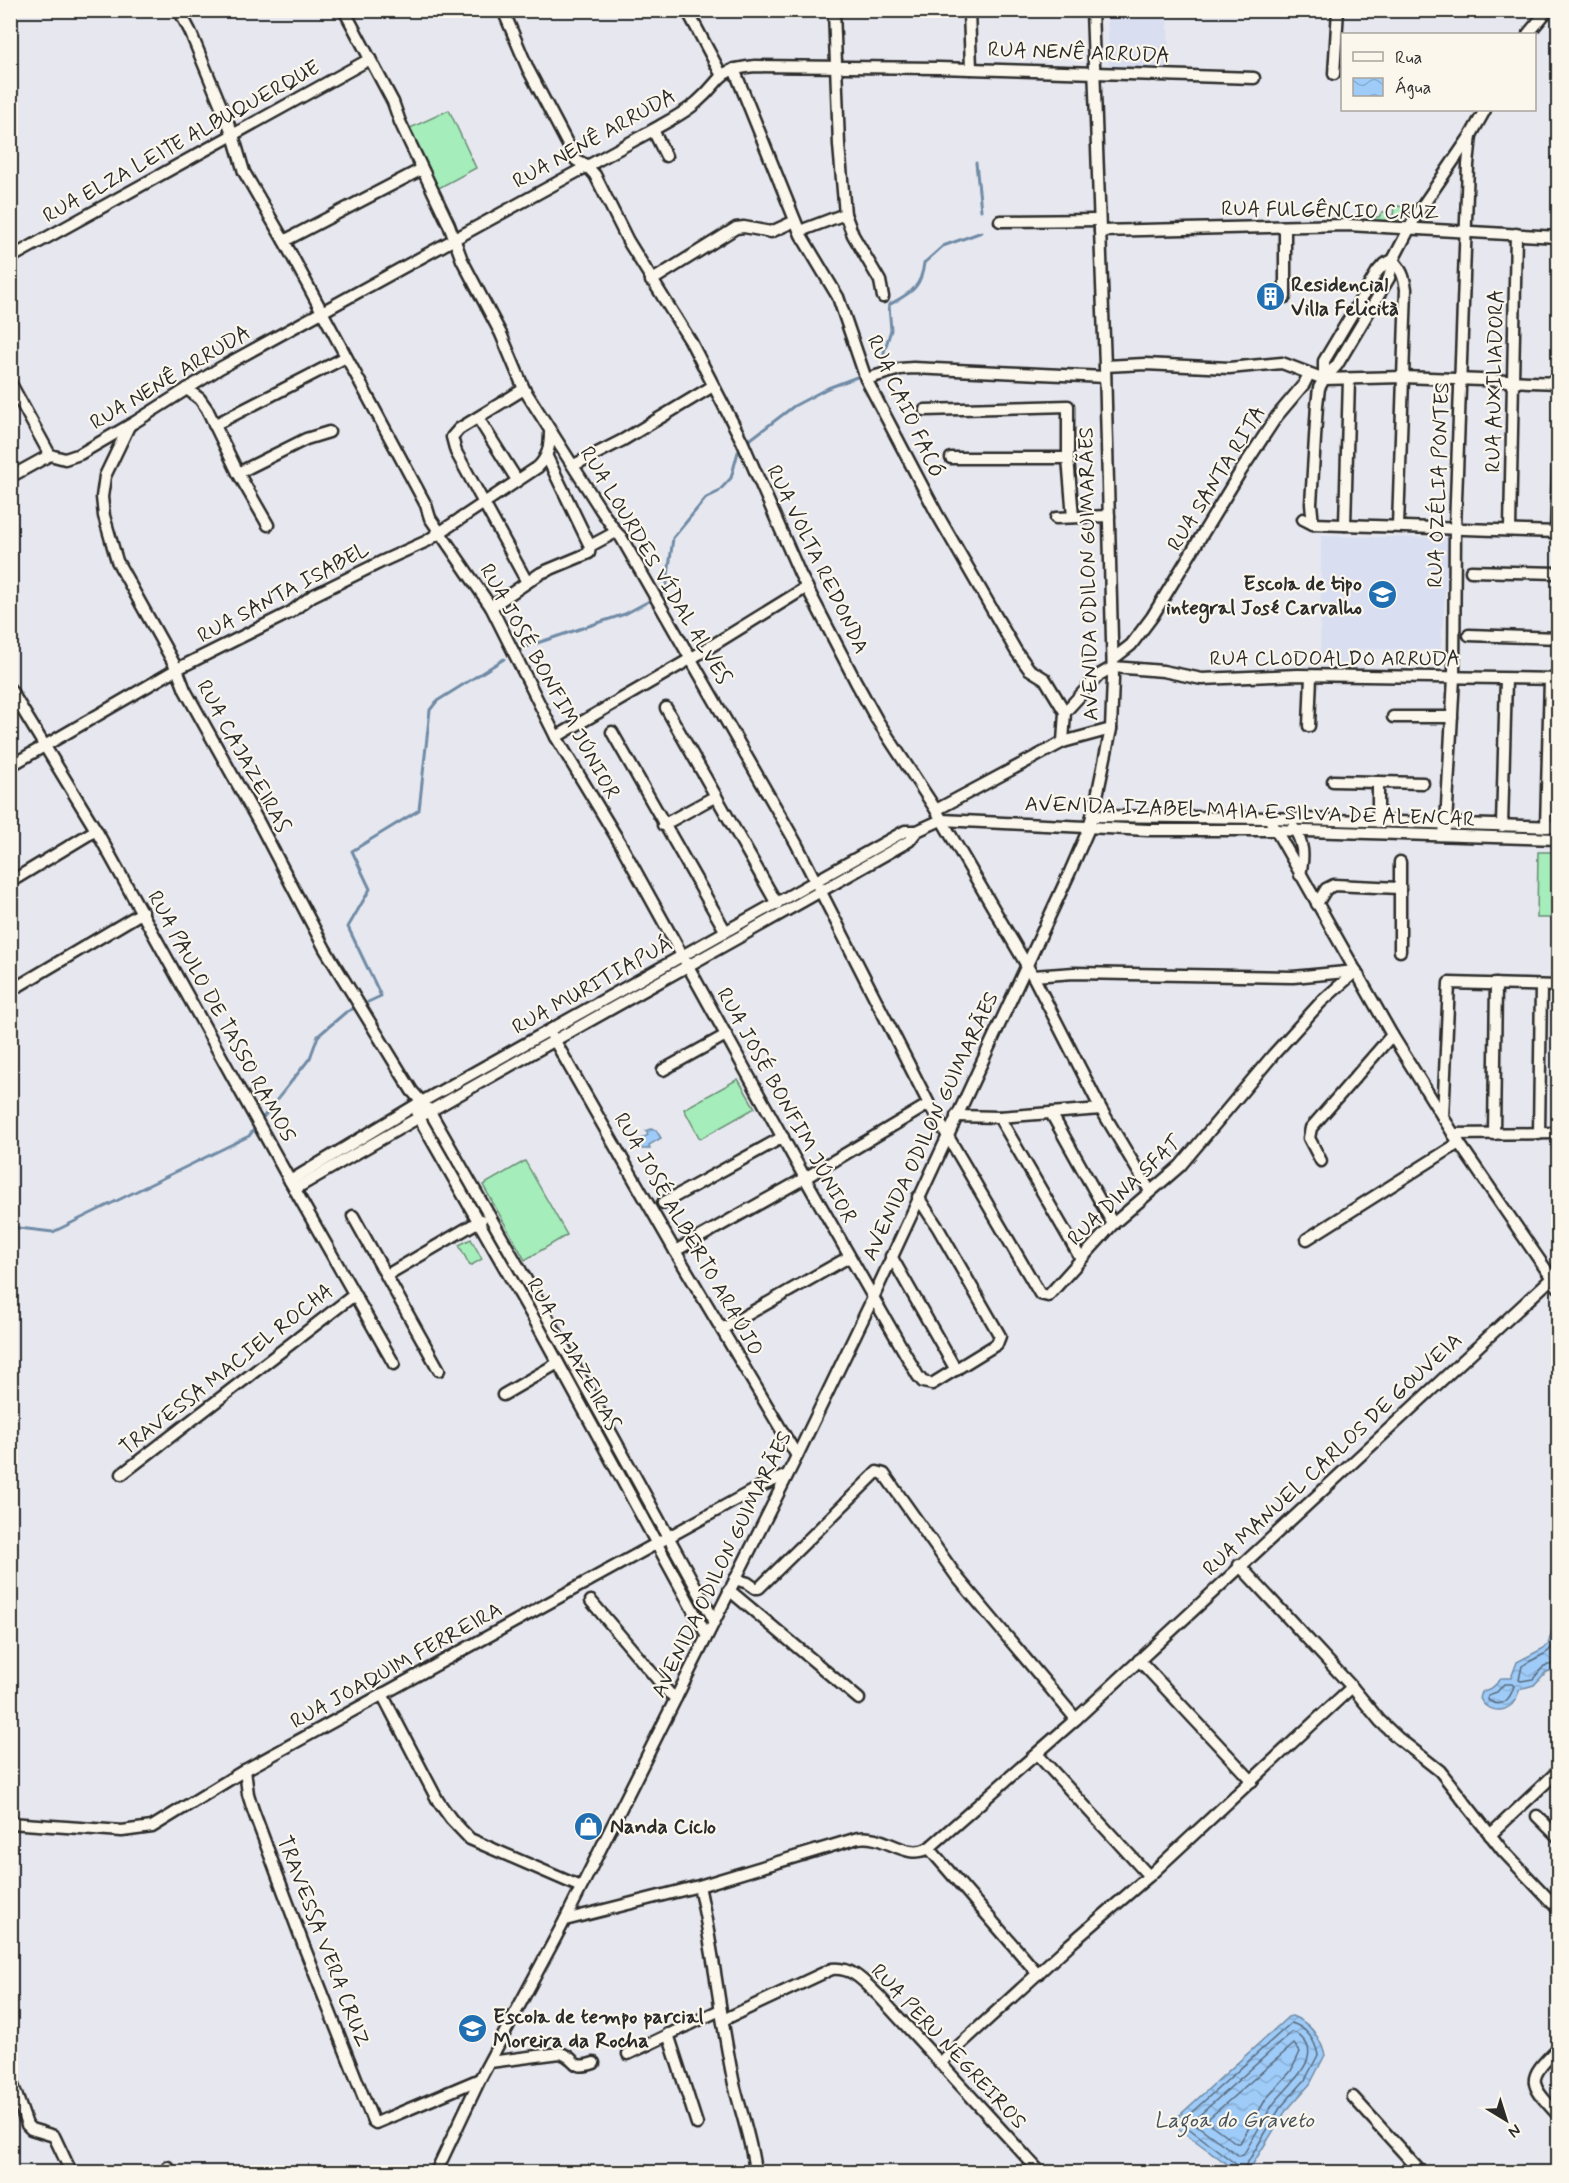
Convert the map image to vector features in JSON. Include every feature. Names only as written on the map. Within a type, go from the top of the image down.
[{"type":"street","name":"RUA JOSÉ BONFIM JÚNIOR","points":[[180,10],[233,135],[244,172],[322,311],[426,505],[430,518],[491,607],[556,737],[620,843],[849,1257],[918,1376],[927,1384],[934,1383],[956,1370]]},
{"type":"street","name":"RUA LOURDES VÍDAL ALVES","points":[[344,10],[393,102],[449,225],[453,239],[507,347],[524,389],[550,432],[621,537],[692,658],[796,843],[947,1136]]},
{"type":"street","name":"RUA VOLTA REDONDA","points":[[502,10],[528,69],[576,160],[586,165],[595,175],[628,241],[691,342],[742,441],[782,536],[807,587],[877,720],[939,815],[1033,976],[1101,1109],[1150,1191]]},
{"type":"street","points":[[687,10],[721,74]]},
{"type":"street","points":[[834,10],[845,214],[853,236],[880,281],[883,297]]},
{"type":"street","points":[[969,10],[971,69]]},
{"type":"street","name":"AVENIDA ODILON GUIMARÃES","points":[[436,2172],[480,2079],[565,1920],[797,1456],[873,1298],[1089,828],[1111,729],[1113,663],[1092,10]]},
{"type":"street","points":[[1334,74],[1338,10]]},
{"type":"street","points":[[1529,33],[1548,10]]},
{"type":"street","name":"RUA ELZA LEITE ALBUQUERQUE","points":[[10,258],[370,59]]},
{"type":"street","name":"RUA NENÊ ARRUDA","points":[[10,477],[50,455],[65,459],[74,457],[129,426],[220,368],[653,130],[697,102],[721,74],[734,69],[755,66],[836,66],[1254,78]]},
{"type":"street","name":"RUA CAIO FACÓ","points":[[734,69],[797,226],[838,297],[866,379],[937,514],[1016,651],[1029,669],[1045,679],[1065,712]]},
{"type":"street","points":[[1484,111],[1408,229],[1393,260],[1389,278],[1337,365],[1320,388],[1308,521],[1345,525],[1557,532],[1558,465]]},
{"type":"street","points":[[653,130],[666,156]]},
{"type":"street","name":"RUA OZÉLIA PONTES","points":[[1445,830],[1454,677],[1455,528],[1471,135]]},
{"type":"street","points":[[284,241],[422,169]]},
{"type":"street","points":[[651,280],[736,228],[771,231],[845,214]]},
{"type":"street","name":"RUA FULGÊNCIO CRUZ","points":[[1000,221],[1100,225],[1285,227],[1348,225],[1558,237]]},
{"type":"street","points":[[1285,227],[1285,297]]},
{"type":"street","name":"RUA AUXILIADORA","points":[[1510,529],[1516,234]]},
{"type":"street","points":[[1393,260],[1401,269],[1406,289],[1398,526]]},
{"type":"street","points":[[214,425],[346,357]]},
{"type":"street","points":[[866,379],[900,369],[913,368],[1105,372],[1145,364],[1229,368],[1282,363],[1324,380],[1403,377],[1558,383]]},
{"type":"street","name":"RUA SANTA RITA","points":[[1113,663],[1131,645],[1152,617],[1239,474],[1277,416],[1304,384],[1309,374]]},
{"type":"street","points":[[1345,525],[1349,379]]},
{"type":"street","points":[[10,382],[50,455]]},
{"type":"street","points":[[574,465],[623,440],[713,386]]},
{"type":"street","points":[[187,389],[204,403],[238,473],[268,525]]},
{"type":"street","points":[[524,389],[454,433],[453,444],[527,582]]},
{"type":"street","points":[[925,410],[1068,406],[1068,458],[1073,517]]},
{"type":"street","points":[[478,418],[517,480]]},
{"type":"street","name":"RUA CAJAZEIRAS","points":[[129,426],[105,476],[102,497],[104,516],[120,568],[177,669],[185,690],[258,821],[325,949],[412,1091],[477,1222],[558,1363],[706,1634]]},
{"type":"street","points":[[238,473],[306,439],[329,432]]},
{"type":"street","points":[[491,607],[551,567],[557,567],[590,552],[590,546],[546,457],[550,444],[550,432]]},
{"type":"street","name":"RUA SANTA ISABEL","points":[[10,766],[177,669],[291,612],[312,597],[383,561],[413,549],[538,467],[546,457]]},
{"type":"street","points":[[951,458],[1068,458]]},
{"type":"street","points":[[1056,518],[1109,516]]},
{"type":"street","points":[[590,546],[616,532]]},
{"type":"street","points":[[1472,571],[1558,573]]},
{"type":"street","points":[[556,737],[692,658],[807,587]]},
{"type":"street","points":[[1469,635],[1558,638]]},
{"type":"street","points":[[1063,742],[1065,712],[1113,663]]},
{"type":"street","name":"RUA CLODOALDO ARRUDA","points":[[1113,663],[1202,679],[1298,675],[1554,679]]},
{"type":"street","points":[[1309,726],[1311,676]]},
{"type":"street","points":[[1502,826],[1506,679]]},
{"type":"street","points":[[1546,827],[1554,679]]},
{"type":"street","name":"RUA PAULO DE TASSO RAMOS","points":[[10,689],[46,744],[96,830],[292,1185],[394,1364]]},
{"type":"street","points":[[666,708],[777,904]]},
{"type":"street","points":[[1394,717],[1452,717]]},
{"type":"street","name":"RUA MURITIAPUÁ","points":[[292,1185],[421,1108],[818,887],[909,841],[917,831],[939,815],[1063,742],[1111,729]]},
{"type":"street","points":[[612,732],[726,932]]},
{"type":"street","points":[[1333,781],[1423,783]]},
{"type":"street","points":[[1378,782],[1378,822]]},
{"type":"street","points":[[663,825],[716,796]]},
{"type":"street","name":"AVENIDA IZABEL MAIA E SILVA DE ALENCAR","points":[[939,815],[1089,828],[1148,830],[1195,823],[1269,818],[1378,822],[1445,830],[1502,826],[1517,833],[1558,827]]},
{"type":"street","name":"AVENIDA IZABEL MAIA E SILVA DE ALENCAR","points":[[1092,816],[1149,818],[1296,832],[1445,830],[1517,833],[1558,839]]},
{"type":"street","points":[[1148,830],[1149,818]]},
{"type":"street","points":[[1269,818],[1392,1035],[1443,1118],[1555,1282]]},
{"type":"street","points":[[1287,819],[1304,850],[1300,874]]},
{"type":"street","points":[[10,882],[96,830]]},
{"type":"street","points":[[1400,862],[1400,951]]},
{"type":"street","points":[[1317,904],[1326,889],[1334,885],[1399,888]]},
{"type":"street","name":"RUA MURITIAPUÁ","points":[[686,961],[726,932],[777,904],[818,887]]},
{"type":"street","points":[[10,991],[142,912]]},
{"type":"street","points":[[1033,976],[1074,973],[1293,977],[1356,971]]},
{"type":"street","name":"RUA DINA SFAT","points":[[947,1136],[1040,1294],[1048,1296],[1113,1224],[1180,1166],[1273,1055],[1321,1002],[1356,971]]},
{"type":"street","points":[[1443,1118],[1449,983],[1558,986]]},
{"type":"street","points":[[1494,1134],[1496,984]]},
{"type":"street","points":[[1539,1134],[1541,986]]},
{"type":"street","name":"RUA JOSÉ ALBERTO ARAÚJO","points":[[552,1035],[675,1251],[797,1456]]},
{"type":"street","points":[[663,1070],[726,1035]]},
{"type":"street","points":[[1321,1161],[1309,1138],[1311,1128],[1392,1035]]},
{"type":"street","points":[[675,1251],[805,1178],[929,1104]]},
{"type":"street","name":"RUA CAJAZEIRAS","points":[[421,1108],[489,1215],[670,1537],[714,1620]]},
{"type":"street","points":[[956,1116],[999,1117],[1101,1109]]},
{"type":"street","points":[[1051,1113],[1113,1224]]},
{"type":"street","points":[[999,1117],[1081,1259]]},
{"type":"street","points":[[1308,1239],[1456,1138],[1494,1134],[1558,1133]]},
{"type":"street","points":[[663,1203],[783,1137]]},
{"type":"street","points":[[891,1256],[956,1370],[997,1344],[999,1332],[918,1197]]},
{"type":"street","points":[[387,1275],[489,1215]]},
{"type":"street","points":[[353,1216],[439,1370]]},
{"type":"street","points":[[722,1329],[849,1257]]},
{"type":"street","name":"RUA MANUEL CARLOS DE GOUVEIA","points":[[929,1848],[1076,1719],[1239,1565],[1555,1282]]},
{"type":"street","name":"TRAVESSA MACIEL ROCHA","points":[[122,1474],[354,1294]]},
{"type":"street","points":[[503,1395],[558,1363]]},
{"type":"street","points":[[735,1579],[759,1588],[877,1472],[880,1472],[884,1474],[957,1577],[1076,1719]]},
{"type":"street","name":"RUA JOAQUIM FERREIRA","points":[[10,1823],[122,1831],[152,1827],[245,1770],[382,1694],[763,1485],[787,1475]]},
{"type":"street","points":[[1239,1565],[1392,1732],[1440,1771],[1490,1835],[1558,1909]]},
{"type":"street","points":[[729,1590],[859,1699]]},
{"type":"street","points":[[591,1601],[669,1693],[676,1698]]},
{"type":"street","points":[[1139,1660],[1252,1781]]},
{"type":"street","points":[[940,2062],[1149,1876],[1352,1687]]},
{"type":"street","points":[[382,1694],[438,1801],[470,1839],[581,1887]]},
{"type":"street","points":[[1037,1754],[1149,1876]]},
{"type":"street","name":"TRAVESSA VERA CRUZ","points":[[245,1770],[250,1802],[373,2121],[376,2123],[480,2079]]},
{"type":"street","points":[[1490,1835],[1558,1771]]},
{"type":"street","points":[[1537,1816],[1558,1837]]},
{"type":"street","points":[[565,1920],[699,1886],[865,1836],[880,1839],[910,1852],[919,1852],[929,1848],[1038,1974]]},
{"type":"street","points":[[699,1886],[735,2084],[753,2155],[755,2172]]},
{"type":"street","name":"RUA PERU NEGREIROS","points":[[722,2015],[832,1969],[846,1969],[854,1973],[878,1995],[1040,2172]]},
{"type":"street","points":[[628,2054],[668,2034],[722,2015]]},
{"type":"street","points":[[668,2034],[697,2124]]},
{"type":"street","points":[[1558,2048],[1536,2070],[1534,2081],[1537,2091],[1558,2115]]},
{"type":"street","points":[[490,2062],[560,2053],[567,2055],[577,2066],[582,2067],[594,2063]]},
{"type":"street","points":[[10,2077],[27,2125],[31,2129],[54,2136],[71,2172]]},
{"type":"street","points":[[1353,2097],[1420,2172]]},
{"type":"shaded area","points":[[1107,11],[1167,11],[1170,67],[1109,67]]},
{"type":"shaded area","name":"Escola de tipo integral José Carvalho","points":[[1321,536],[1446,538],[1449,542],[1441,650],[1352,649],[1350,663],[1320,663]]},
{"type":"green space","points":[[449,110],[476,168],[437,189],[410,128]]},
{"type":"green space","points":[[1394,207],[1403,207],[1403,213],[1406,214],[1403,218],[1393,222],[1374,219],[1368,221],[1368,217],[1379,217],[1382,212],[1387,212],[1387,216],[1393,216]]},
{"type":"green space","points":[[1538,852],[1558,852],[1558,918],[1537,918]]},
{"type":"green space","points":[[738,1079],[755,1108],[700,1139],[684,1109]]},
{"type":"green space","points":[[525,1161],[567,1235],[525,1260],[483,1185]]},
{"type":"green space","points":[[471,1239],[482,1259],[470,1266],[459,1245]]},
{"type":"water","points":[[656,1130],[661,1138],[649,1145],[650,1149],[641,1149],[637,1141],[648,1135],[646,1131]]},
{"type":"water","points":[[1558,1620],[1558,1668],[1546,1672],[1534,1685],[1520,1689],[1510,1706],[1497,1710],[1485,1705],[1480,1698],[1482,1692],[1493,1687],[1502,1678],[1511,1678],[1517,1662],[1548,1645],[1554,1623]]},
{"type":"water","name":"Lagoa do Graveto","points":[[1292,2016],[1314,2031],[1325,2055],[1310,2084],[1285,2112],[1248,2172],[1238,2172],[1171,2123],[1288,2017]]},
{"type":"waterway","points":[[976,163],[981,210]]},
{"type":"waterway","points":[[884,369],[884,352],[891,330],[889,305],[917,285],[924,263],[943,246],[982,232]]},
{"type":"waterway","points":[[747,442],[794,406],[828,388],[857,377]]},
{"type":"waterway","points":[[658,595],[666,590],[673,538],[706,498],[718,492],[731,478],[738,452]]},
{"type":"waterway","points":[[519,649],[625,614],[653,599]]},
{"type":"waterway","points":[[368,1002],[381,996],[348,927],[370,889],[352,851],[419,810],[430,710],[437,701],[504,659]]},
{"type":"waterway","points":[[261,1120],[310,1058],[318,1036],[346,1012],[355,1008]]},
{"type":"waterway","points":[[10,1227],[53,1232],[249,1136],[255,1128]]},
{"type":"place","name":"Residencial Villa Felicità","points":[[1270,296]]},
{"type":"place","name":"Escola de tipo integral José Carvalho","points":[[1383,595]]},
{"type":"place","name":"Nanda Ciclo","points":[[589,1826]]},
{"type":"place","name":"Escola de tempo parcial Moreira da Rocha","points":[[472,2028]]}]
